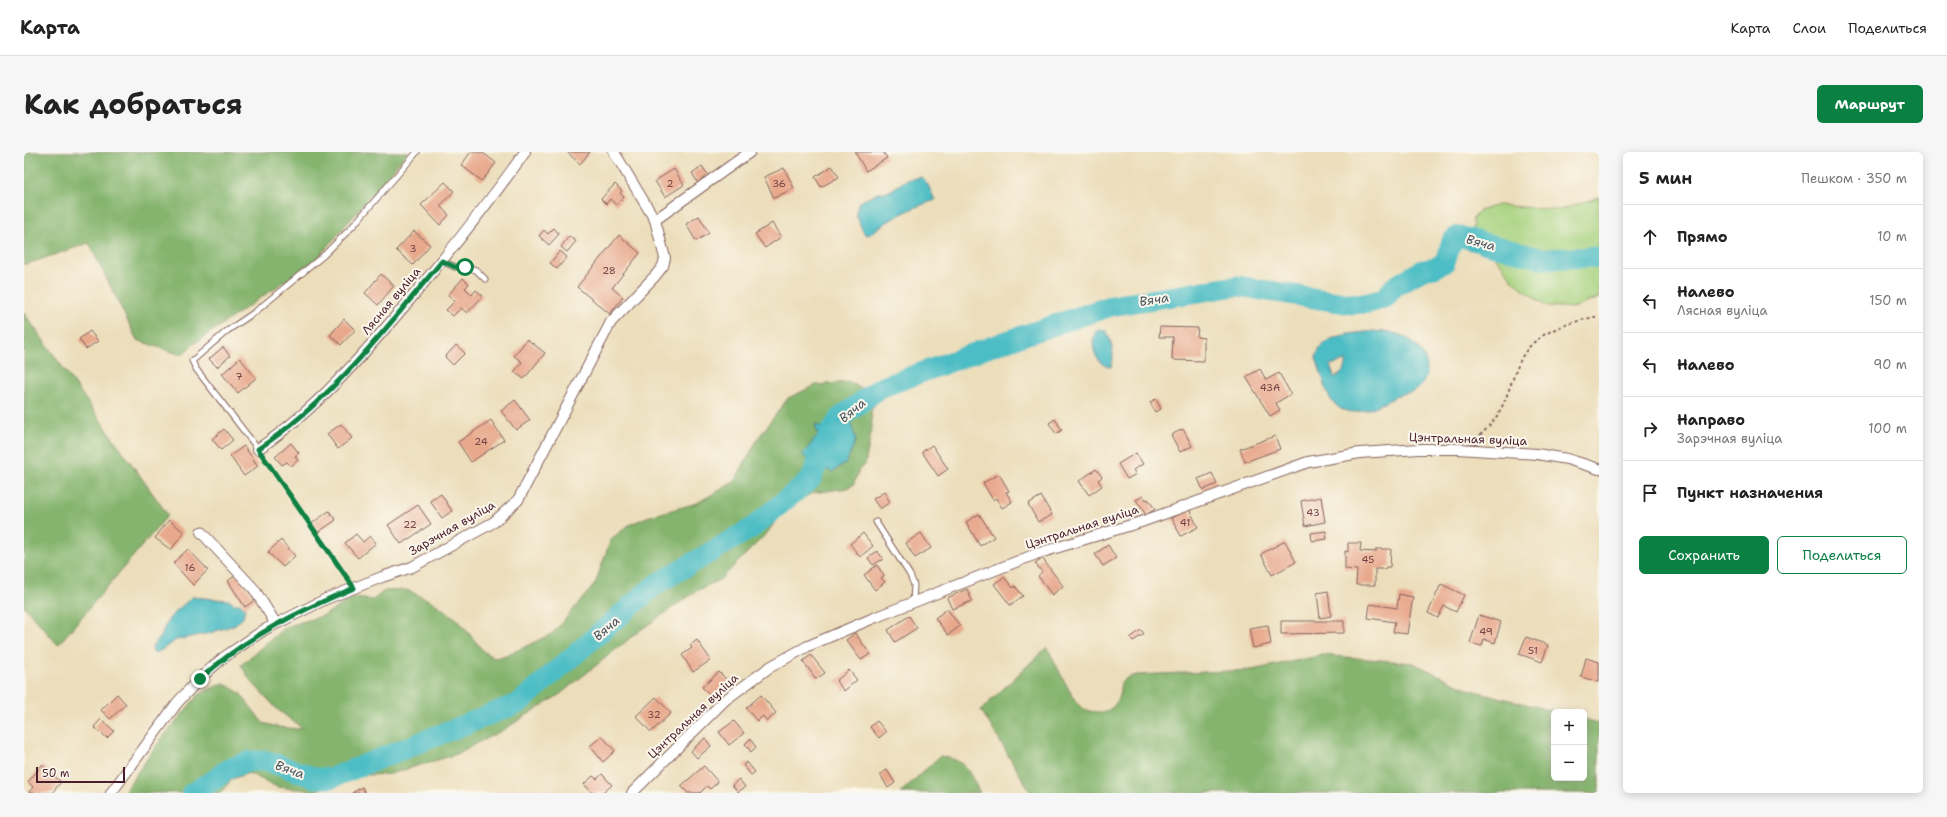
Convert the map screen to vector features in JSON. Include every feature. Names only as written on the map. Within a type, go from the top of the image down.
[{"type":"street","name":"Лясная вуліца","points":[[258,449],[282,433],[354,366],[470,227],[525,152]]},
{"type":"street","name":"Зарэчная вуліца","points":[[110,793],[177,704],[200,679],[223,658],[264,630],[326,599],[412,567],[494,522],[518,500],[611,322],[663,266],[665,258],[655,220],[614,152]]},
{"type":"street","points":[[655,220],[750,152]]},
{"type":"street","name":"Цэнтральная вуліца","points":[[632,793],[725,700],[764,671],[808,646],[913,602],[1036,554],[1141,522],[1308,462],[1360,453],[1419,449],[1458,449],[1537,454],[1566,459],[1599,469]]},
{"type":"street","points":[[201,532],[254,589],[276,624]]},
{"type":"lane","points":[[258,449],[196,369],[192,361],[227,331],[254,312],[324,255],[352,227],[417,152]]},
{"type":"lane","points":[[442,261],[455,267],[465,267],[476,270],[485,279]]},
{"type":"lane","points":[[876,522],[910,575],[914,585],[913,602]]},
{"type":"path","points":[[1458,449],[1484,433],[1496,419],[1506,400],[1522,358],[1535,342],[1550,332],[1573,321],[1599,316]]},
{"type":"path","points":[[258,449],[354,588]]},
{"type":"green space","points":[[24,152],[408,152],[317,259],[195,343],[181,355],[137,340],[89,243],[24,265]]},
{"type":"green space","points":[[1599,197],[1599,298],[1574,308],[1545,306],[1513,281],[1473,230],[1472,220],[1479,211],[1498,205],[1560,210]]},
{"type":"green space","points":[[24,313],[168,515],[58,645],[24,606]]},
{"type":"green space","points":[[850,382],[865,391],[875,400],[875,404],[871,411],[872,427],[865,465],[859,469],[854,484],[848,488],[813,493],[785,507],[768,532],[721,579],[698,590],[639,631],[559,695],[503,730],[454,755],[390,774],[347,776],[316,791],[277,787],[249,773],[232,779],[220,793],[123,793],[159,742],[198,695],[223,683],[240,693],[263,723],[278,727],[302,728],[278,710],[250,680],[241,665],[285,627],[325,615],[353,598],[373,600],[384,591],[407,590],[433,602],[458,620],[484,652],[494,658],[506,656],[553,633],[595,584],[611,539],[629,525],[647,517],[697,503],[734,482],[759,437],[788,398],[816,385]]},
{"type":"green space","points":[[1047,647],[1068,689],[1078,704],[1084,709],[1097,712],[1103,712],[1112,708],[1119,696],[1122,682],[1137,675],[1252,670],[1323,655],[1413,663],[1468,689],[1551,711],[1551,781],[1587,781],[1587,720],[1599,723],[1599,793],[1031,793],[981,710]]},
{"type":"green space","points":[[940,756],[956,760],[966,768],[980,793],[900,793]]},
{"type":"water","points":[[922,177],[928,185],[935,200],[900,214],[869,235],[864,234],[856,215],[858,203],[878,193],[890,191],[906,180]]},
{"type":"water","points":[[1098,329],[1106,330],[1110,339],[1113,353],[1111,367],[1100,362],[1094,351],[1093,339]]},
{"type":"water","points":[[1373,331],[1392,332],[1403,336],[1418,347],[1423,354],[1426,363],[1427,371],[1425,380],[1417,390],[1399,395],[1372,408],[1353,412],[1345,410],[1337,406],[1329,397],[1316,358],[1319,350],[1331,339],[1347,334]],"holes":[[[1346,361],[1346,367],[1339,375],[1334,377],[1330,365]]]},
{"type":"water","points":[[841,417],[850,421],[856,440],[846,463],[832,472],[816,465],[802,455],[818,435],[815,424],[831,431]]},
{"type":"water","points":[[192,597],[228,600],[234,604],[241,604],[245,608],[243,618],[234,625],[210,633],[176,640],[157,653],[153,652],[152,647],[161,637],[166,623],[173,614]]},
{"type":"building","points":[[471,152],[482,152],[496,163],[482,181],[461,165]]},
{"type":"building","points":[[567,152],[590,152],[580,164]]},
{"type":"building","points":[[855,152],[883,152],[887,158],[866,171]]},
{"type":"building","points":[[702,166],[709,176],[698,183],[692,173]]},
{"type":"building","points":[[832,166],[839,177],[821,187],[815,177]]},
{"type":"building","points":[[784,168],[794,188],[774,198],[764,177]]},
{"type":"building","points":[[674,169],[684,185],[665,197],[655,181]]},
{"type":"building","points":[[445,182],[454,191],[440,206],[449,215],[440,225],[421,205]]},
{"type":"building","points":[[615,184],[622,191],[620,193],[624,197],[616,205],[610,199],[606,204],[601,199]]},
{"type":"building","points":[[699,216],[709,233],[696,241],[686,224]]},
{"type":"building","points":[[772,223],[781,237],[765,248],[755,234]]},
{"type":"building","points":[[554,228],[559,234],[549,245],[539,236],[544,230],[548,234]]},
{"type":"building","points":[[414,231],[430,245],[413,265],[396,250]]},
{"type":"building","points":[[619,235],[640,253],[612,288],[623,297],[610,314],[577,287]]},
{"type":"building","points":[[569,236],[576,241],[567,252],[561,247]]},
{"type":"building","points":[[560,251],[567,257],[557,269],[550,263]]},
{"type":"building","points":[[381,274],[394,286],[378,305],[365,293]]},
{"type":"building","points":[[463,278],[469,284],[465,288],[472,295],[476,290],[483,296],[467,313],[461,308],[453,316],[446,310],[455,301],[448,295]]},
{"type":"building","points":[[344,319],[355,330],[341,345],[330,335]]},
{"type":"building","points":[[1160,327],[1198,328],[1197,337],[1204,338],[1204,361],[1172,360],[1173,337],[1159,337]]},
{"type":"building","points":[[90,331],[98,341],[86,349],[79,339]]},
{"type":"building","points":[[527,339],[545,353],[524,379],[514,372],[522,362],[514,356]]},
{"type":"building","points":[[456,345],[465,353],[453,365],[445,357]]},
{"type":"building","points":[[223,347],[230,356],[217,367],[209,359]]},
{"type":"building","points":[[240,358],[256,378],[238,393],[222,374]]},
{"type":"building","points":[[1260,369],[1266,380],[1279,373],[1291,394],[1276,403],[1280,410],[1270,416],[1246,377]]},
{"type":"building","points":[[1156,399],[1161,409],[1155,412],[1150,402]]},
{"type":"building","points":[[515,400],[530,420],[516,430],[501,411]]},
{"type":"building","points":[[1055,419],[1062,430],[1056,434],[1049,423]]},
{"type":"building","points":[[491,420],[504,440],[471,462],[458,442]]},
{"type":"building","points":[[341,424],[352,438],[338,449],[327,434]]},
{"type":"building","points":[[224,429],[233,440],[221,450],[212,439]]},
{"type":"building","points":[[1183,429],[1192,446],[1180,452],[1171,435]]},
{"type":"building","points":[[1275,436],[1280,449],[1245,462],[1240,449]]},
{"type":"building","points":[[291,443],[299,453],[295,456],[298,460],[291,466],[287,462],[282,465],[275,457]]},
{"type":"building","points":[[932,445],[948,469],[938,476],[922,452]]},
{"type":"building","points":[[244,446],[258,466],[244,476],[230,456]]},
{"type":"building","points":[[1136,453],[1143,464],[1133,470],[1136,474],[1127,479],[1118,464]]},
{"type":"building","points":[[1096,469],[1102,477],[1098,480],[1102,486],[1089,495],[1079,481]]},
{"type":"building","points":[[1212,473],[1217,484],[1203,490],[1198,479]]},
{"type":"building","points":[[999,474],[1009,491],[1006,492],[1012,502],[1002,508],[996,498],[993,500],[983,483]]},
{"type":"building","points":[[884,492],[890,502],[880,509],[873,499]]},
{"type":"building","points":[[441,494],[452,511],[442,518],[430,501]]},
{"type":"building","points":[[1041,496],[1052,515],[1038,522],[1028,504]]},
{"type":"building","points":[[1143,496],[1146,500],[1148,499],[1155,509],[1146,515],[1136,500]]},
{"type":"building","points":[[1321,497],[1325,522],[1305,526],[1301,501]]},
{"type":"building","points":[[418,505],[431,524],[401,544],[388,525]]},
{"type":"building","points":[[1189,509],[1198,527],[1181,536],[1171,518]]},
{"type":"building","points":[[329,511],[336,520],[317,533],[311,524]]},
{"type":"building","points":[[979,514],[994,537],[980,546],[966,522]]},
{"type":"building","points":[[169,520],[184,532],[171,550],[155,538]]},
{"type":"building","points":[[1326,531],[1327,539],[1312,541],[1311,533]]},
{"type":"building","points":[[863,533],[873,546],[860,557],[850,544]]},
{"type":"building","points":[[921,533],[931,548],[915,558],[906,543]]},
{"type":"building","points":[[356,534],[363,542],[370,536],[376,543],[358,558],[345,543]]},
{"type":"building","points":[[281,540],[295,556],[283,567],[268,552]]},
{"type":"building","points":[[1285,541],[1296,562],[1272,575],[1261,554]]},
{"type":"building","points":[[1348,543],[1361,543],[1360,551],[1376,552],[1376,549],[1391,549],[1390,567],[1386,567],[1385,569],[1375,569],[1375,585],[1356,585],[1357,570],[1345,569],[1345,551],[1348,552]]},
{"type":"building","points":[[1108,545],[1116,558],[1103,566],[1095,554]]},
{"type":"building","points":[[188,549],[208,570],[193,585],[173,563]]},
{"type":"building","points":[[877,551],[883,559],[873,565],[868,558]]},
{"type":"building","points":[[1042,558],[1063,586],[1052,595],[1038,576],[1042,572],[1035,563]]},
{"type":"building","points":[[877,565],[884,576],[881,578],[885,582],[875,590],[864,575]]},
{"type":"building","points":[[237,574],[255,600],[245,607],[228,581]]},
{"type":"building","points":[[1004,577],[1013,588],[1015,586],[1023,596],[1010,605],[994,584]]},
{"type":"building","points":[[1441,584],[1464,595],[1456,612],[1444,606],[1438,618],[1428,613]]},
{"type":"building","points":[[967,589],[972,601],[952,609],[947,598]]},
{"type":"building","points":[[1328,591],[1331,616],[1320,618],[1317,593]]},
{"type":"building","points":[[1399,594],[1413,597],[1407,634],[1393,632],[1395,622],[1368,618],[1370,604],[1397,608]]},
{"type":"building","points":[[947,609],[960,626],[948,635],[935,618]]},
{"type":"building","points":[[1479,615],[1501,622],[1495,643],[1484,639],[1482,646],[1470,643]]},
{"type":"building","points":[[909,616],[917,628],[895,642],[888,630]]},
{"type":"building","points":[[1281,621],[1344,621],[1344,633],[1281,634]]},
{"type":"building","points":[[1268,625],[1271,644],[1253,648],[1249,628]]},
{"type":"building","points":[[1141,630],[1144,634],[1133,641],[1130,638]]},
{"type":"building","points":[[855,633],[870,654],[861,660],[846,640]]},
{"type":"building","points":[[1526,637],[1548,645],[1542,662],[1519,654]]},
{"type":"building","points":[[697,640],[711,660],[693,672],[682,655],[692,648],[690,645]]},
{"type":"building","points":[[811,655],[825,673],[816,679],[803,661]]},
{"type":"building","points":[[1586,658],[1599,662],[1599,682],[1581,677]]},
{"type":"building","points":[[849,670],[857,680],[844,691],[836,681]]},
{"type":"building","points":[[719,672],[729,682],[713,698],[702,687]]},
{"type":"building","points":[[117,694],[126,704],[110,719],[101,710]]},
{"type":"building","points":[[761,695],[776,713],[767,721],[763,716],[757,721],[746,708]]},
{"type":"building","points":[[656,697],[671,713],[651,732],[636,716]]},
{"type":"building","points":[[101,719],[114,731],[107,738],[94,727]]},
{"type":"building","points":[[734,721],[744,733],[729,745],[719,732]]},
{"type":"building","points":[[877,721],[886,732],[879,738],[870,727]]},
{"type":"building","points":[[602,736],[615,751],[603,762],[590,746]]},
{"type":"building","points":[[705,738],[711,746],[697,758],[691,751]]},
{"type":"building","points":[[750,739],[756,747],[751,752],[745,744]]},
{"type":"building","points":[[747,762],[755,772],[751,775],[743,765]]},
{"type":"building","points":[[42,765],[61,782],[52,793],[28,793],[33,787],[28,782]]},
{"type":"building","points":[[704,766],[718,782],[710,789],[707,786],[700,793],[688,793],[681,786]]},
{"type":"building","points":[[887,770],[895,783],[888,788],[880,774]]},
{"type":"building","points":[[602,774],[612,785],[603,793],[592,793],[584,784],[593,776],[597,779]]},
{"type":"building","points":[[739,779],[745,787],[738,792],[732,785]]},
{"type":"building","points":[[362,787],[365,793],[352,793]]},
{"type":"waterway","name":"Вяча","points":[[192,793],[214,780],[228,769],[250,761],[267,761],[315,778],[331,778],[519,703],[655,585],[752,528],[811,479],[831,431],[841,417],[880,388],[1001,343],[1111,306],[1237,286],[1351,304],[1369,303],[1385,298],[1394,287],[1423,270],[1435,268],[1445,262],[1452,241],[1458,236],[1543,259],[1599,257]]},
{"type":"route","points":[[200,679],[223,658],[264,630],[326,599],[354,588],[271,470],[258,449],[282,433],[354,366],[442,261],[455,267],[465,267]]}]
